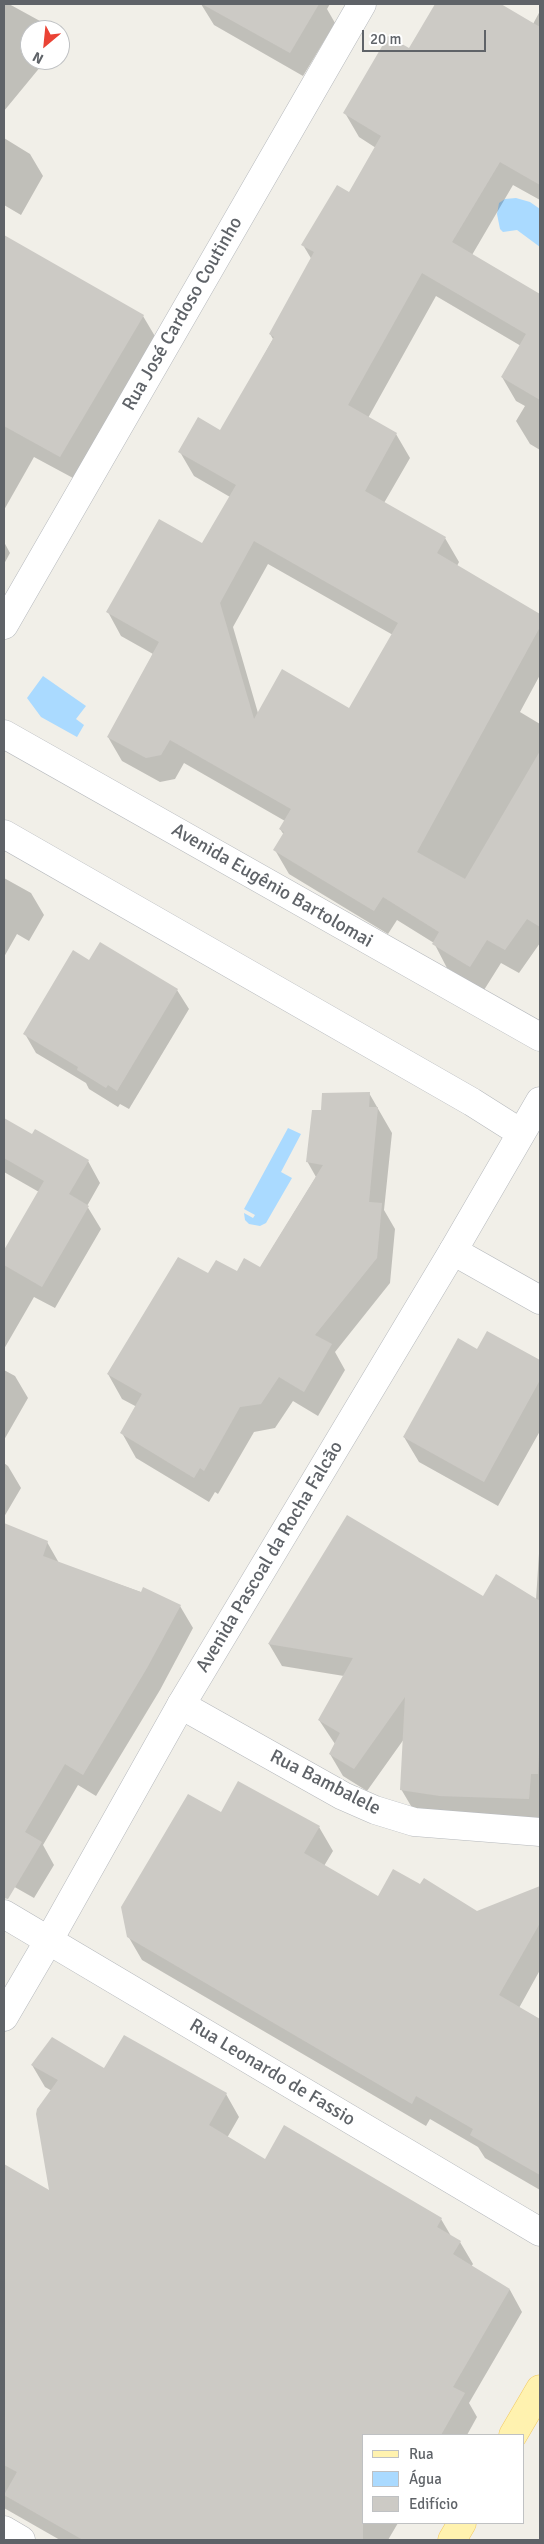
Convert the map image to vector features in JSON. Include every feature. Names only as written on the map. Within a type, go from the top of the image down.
[{"type":"main road","points":[[514,2434],[540,2389]]},
{"type":"main road","points":[[452,2540],[461,2524]]},
{"type":"street","name":"Rua José Cardoso Coutinho","points":[[4,625],[362,4]]},
{"type":"street","name":"Avenida Eugênio Bartolomai","points":[[4,734],[540,1037]]},
{"type":"street","points":[[4,834],[464,1097],[521,1133]]},
{"type":"street","name":"Avenida Pascoal da Rocha Falcão","points":[[4,2017],[181,1705],[453,1251],[540,1101]]},
{"type":"street","points":[[453,1251],[540,1300]]},
{"type":"street","name":"Rua Bambalele","points":[[181,1705],[343,1796],[375,1810],[414,1822],[540,1832]]},
{"type":"street","name":"Rua Leonardo de Fassio","points":[[4,1914],[540,2232]]},
{"type":"street","points":[[4,2530],[21,2540]]},
{"type":"water","points":[[516,198],[530,202],[540,209],[540,247],[517,230],[503,232],[500,229],[497,214],[499,203],[505,199]]},
{"type":"water","points":[[43,676],[86,706],[76,719],[84,725],[77,737],[41,717],[27,698]]},
{"type":"water","points":[[288,1128],[301,1134],[281,1172],[292,1178],[266,1223],[260,1226],[249,1224],[245,1220],[244,1213],[253,1218],[255,1215],[244,1209]]},
{"type":"building","points":[[202,4],[319,4],[290,53]]},
{"type":"building","points":[[435,4],[501,4],[540,27],[540,185],[500,162],[452,242],[540,294],[540,400],[501,377],[526,334],[422,273],[348,405],[397,433],[365,491],[446,537],[437,553],[540,614],[540,627],[417,852],[465,879],[540,751],[540,927],[527,919],[505,950],[487,940],[470,967],[432,944],[439,932],[383,897],[374,911],[273,850],[284,832],[279,829],[291,809],[170,740],[161,755],[146,758],[107,737],[159,642],[106,612],[159,519],[202,543],[236,485],[178,452],[198,417],[220,430],[274,337],[269,334],[314,252],[301,245],[337,185],[349,192],[381,136],[343,113],[388,36],[409,48]],"holes":[[[254,541],[398,623],[349,708],[282,669],[254,719],[220,603]]]},
{"type":"building","points":[[4,235],[144,315],[60,457],[4,426]]},
{"type":"building","points":[[100,942],[178,989],[117,1091],[108,1085],[106,1088],[77,1070],[78,1067],[23,1034],[73,950],[89,960]]},
{"type":"building","points":[[370,1092],[369,1107],[378,1107],[369,1202],[382,1203],[377,1258],[315,1335],[332,1344],[304,1392],[279,1377],[261,1404],[240,1407],[204,1471],[200,1468],[194,1478],[120,1433],[142,1394],[107,1374],[178,1257],[208,1273],[216,1260],[237,1271],[244,1258],[260,1267],[323,1165],[306,1162],[312,1110],[321,1110],[322,1093]]},
{"type":"building","points":[[4,1118],[32,1134],[35,1129],[89,1160],[69,1194],[89,1206],[42,1287],[4,1265],[4,1250],[44,1181],[4,1158]]},
{"type":"building","points":[[487,1331],[540,1360],[540,1380],[484,1482],[403,1437],[458,1338],[477,1349]]},
{"type":"building","points":[[347,1515],[483,1596],[496,1574],[540,1601],[540,1732],[538,1774],[531,1774],[529,1799],[440,1796],[400,1790],[405,1697],[354,1769],[329,1754],[340,1733],[318,1720],[353,1658],[268,1644]]},
{"type":"building","points":[[4,1523],[48,1541],[43,1556],[141,1592],[143,1587],[181,1605],[147,1668],[83,1775],[65,1764],[25,1832],[42,1842],[8,1899],[4,1898]]},
{"type":"building","points":[[238,1781],[320,1826],[304,1853],[378,1896],[393,1869],[420,1884],[424,1878],[477,1911],[540,1886],[540,1923],[499,1995],[540,2019],[540,2175],[470,2135],[473,2129],[416,2096],[412,2104],[127,1937],[121,1907],[188,1794],[221,1812]]},
{"type":"building","points":[[124,2035],[227,2093],[209,2125],[265,2159],[284,2125],[442,2218],[437,2227],[461,2241],[453,2254],[510,2289],[453,2387],[465,2393],[442,2434],[362,2434],[363,2540],[83,2540],[4,2495],[17,2472],[4,2465],[4,2164],[49,2190],[36,2114],[37,2109],[58,2080],[31,2065],[52,2037],[104,2068]]}]
